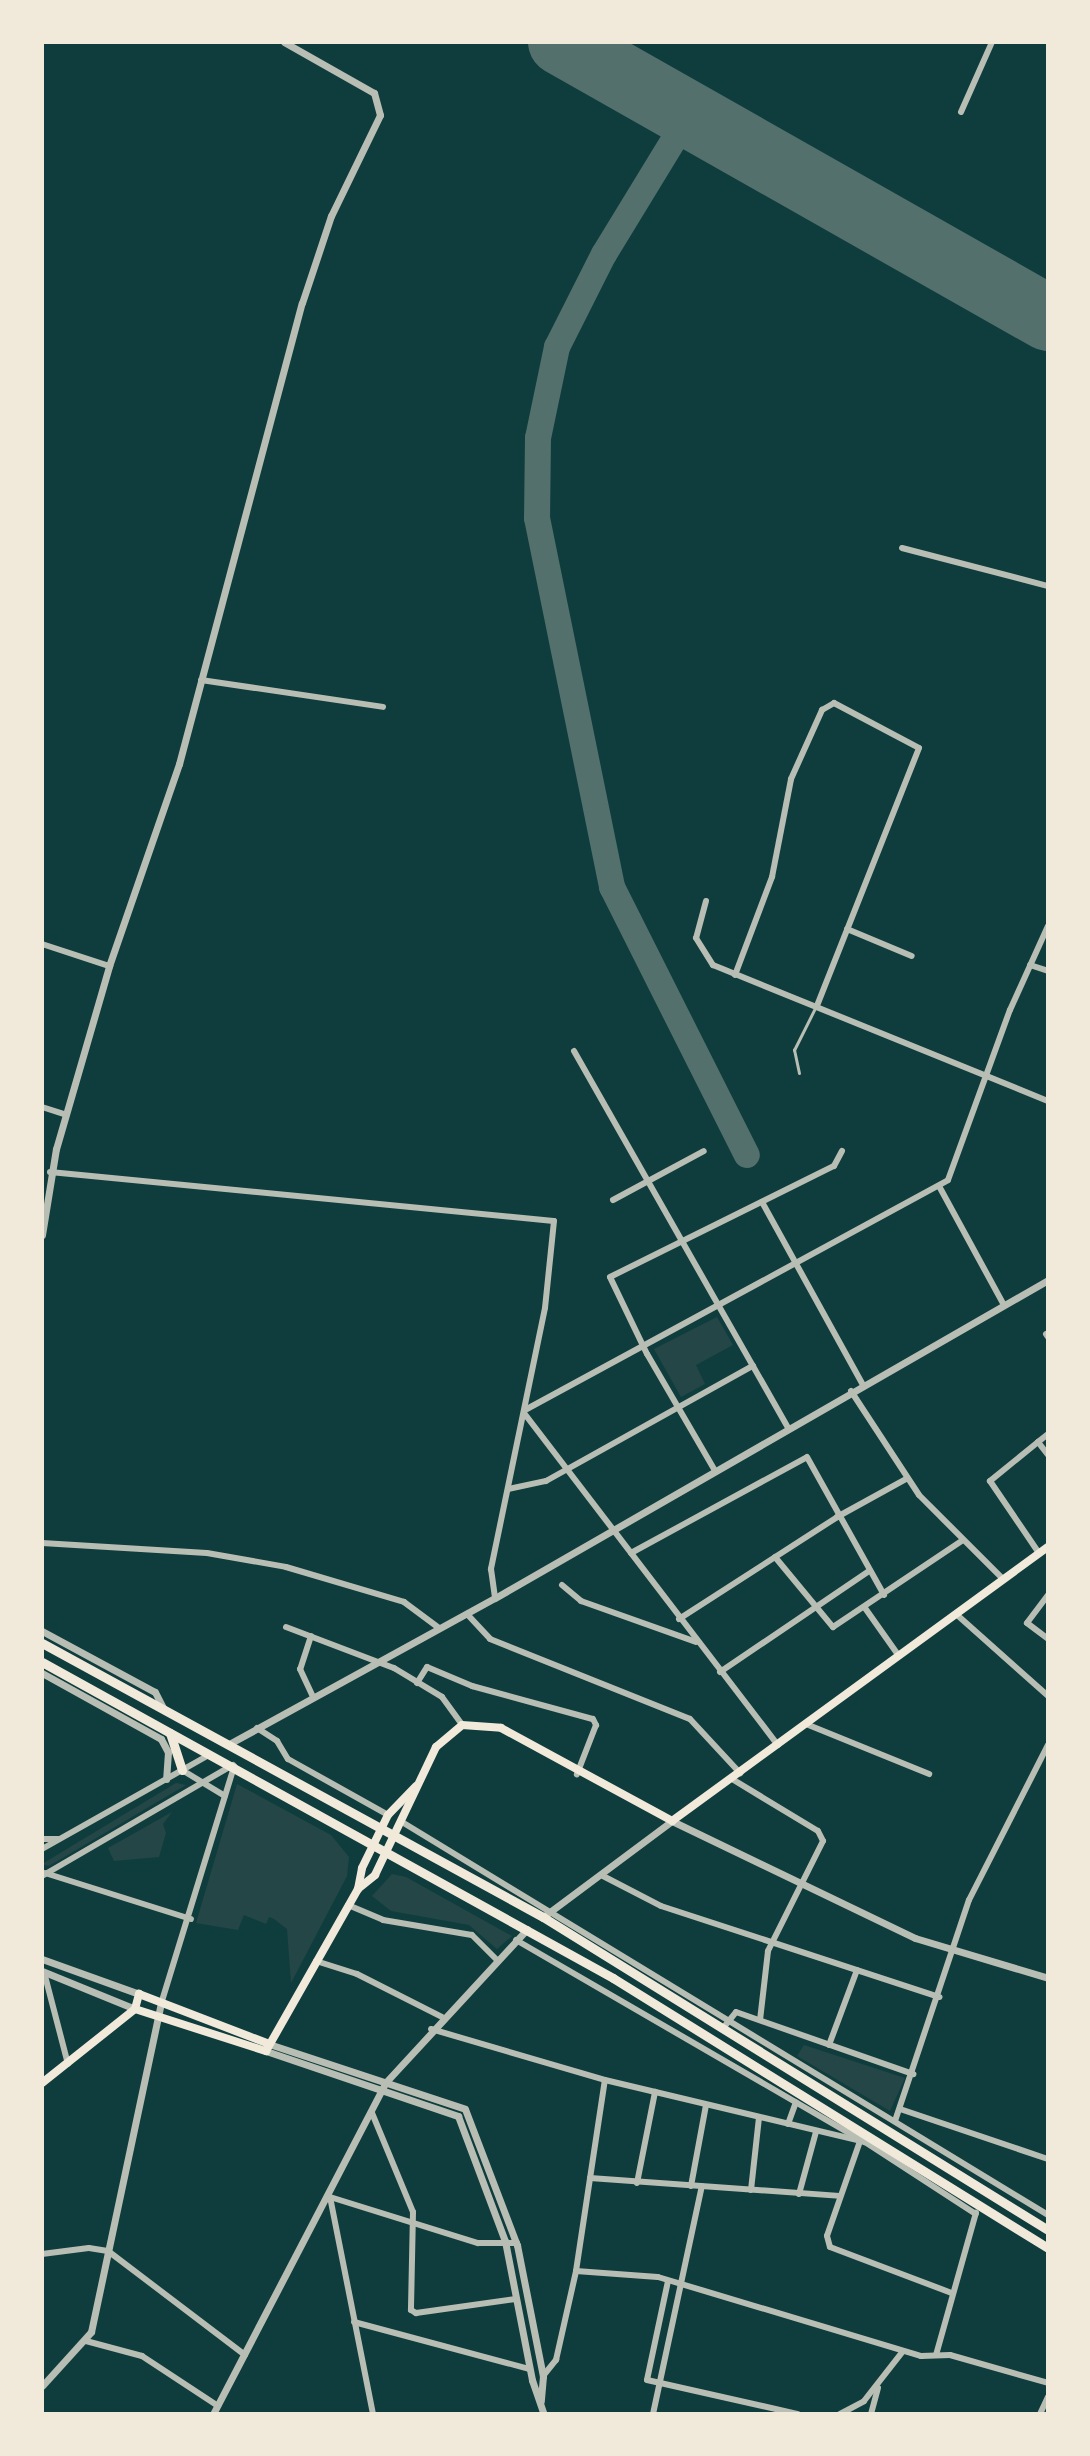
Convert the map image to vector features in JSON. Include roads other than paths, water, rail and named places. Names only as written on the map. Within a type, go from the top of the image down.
[{"type":"main road","points":[[358,1889],[371,1879],[402,1822],[436,1747],[462,1725],[501,1728],[577,1774],[672,1821],[1048,1547]]},
{"type":"main road","points":[[42,1643],[229,1744],[380,1831],[543,1917],[727,2023],[1048,2230]]},
{"type":"main road","points":[[42,1662],[234,1765],[385,1853],[613,1978],[977,2210],[1048,2248]]},
{"type":"main road","points":[[164,1728],[176,1741],[182,1770]]},
{"type":"main road","points":[[268,2048],[358,1889],[372,1845],[388,1815],[416,1786]]},
{"type":"main road","points":[[42,2083],[135,2009],[139,1994],[268,2048]]},
{"type":"main road","points":[[135,2009],[268,2048]]},
{"type":"street","points":[[42,1235],[50,1172],[109,966],[154,843],[310,277],[331,216],[381,109],[374,93],[284,42]]},
{"type":"street","points":[[961,112],[992,42]]},
{"type":"street","points":[[902,548],[1048,586]]},
{"type":"street","points":[[201,680],[383,707]]},
{"type":"street","points":[[735,975],[772,877],[786,793],[822,710],[831,703],[919,748],[817,1005]]},
{"type":"street","points":[[706,901],[696,933],[698,947],[707,961],[1048,1101]]},
{"type":"street","points":[[524,1411],[939,1186],[953,1170],[986,1073],[1048,926]]},
{"type":"street","points":[[847,929],[912,956]]},
{"type":"street","points":[[42,944],[109,966]]},
{"type":"street","points":[[1030,965],[1048,971]]},
{"type":"street","points":[[574,1051],[651,1179],[788,1427]]},
{"type":"street","points":[[42,1107],[66,1115]]},
{"type":"street","points":[[613,1200],[704,1151]]},
{"type":"street","points":[[714,1469],[620,1303],[612,1274],[834,1166],[842,1151]]},
{"type":"street","points":[[50,1172],[551,1219],[555,1225],[545,1308],[491,1569],[495,1598]]},
{"type":"street","points":[[939,1186],[1004,1305]]},
{"type":"street","points":[[762,1202],[863,1385]]},
{"type":"street","points":[[229,1744],[375,1661],[467,1614],[612,1527],[1048,1280]]},
{"type":"street","points":[[508,1489],[538,1484],[753,1366]]},
{"type":"street","points":[[851,1391],[906,1479],[1003,1579]]},
{"type":"street","points":[[524,1411],[565,1470],[778,1745]]},
{"type":"street","points":[[1039,1553],[990,1481],[1048,1434]]},
{"type":"street","points":[[1038,1442],[1048,1455]]},
{"type":"street","points":[[631,1553],[802,1457],[809,1459],[837,1517],[884,1595]]},
{"type":"street","points":[[679,1619],[837,1517],[906,1479]]},
{"type":"street","points":[[775,1557],[832,1627],[865,1608],[963,1540]]},
{"type":"street","points":[[42,1543],[207,1553],[286,1567],[404,1602],[439,1628]]},
{"type":"street","points":[[720,1672],[869,1571]]},
{"type":"street","points":[[562,1585],[581,1601],[696,1642]]},
{"type":"street","points":[[1048,1595],[1027,1623],[1048,1639]]},
{"type":"street","points":[[865,1608],[899,1656]]},
{"type":"street","points":[[467,1614],[490,1639],[690,1719],[736,1776],[822,1836],[823,1845],[772,1943],[760,2020]]},
{"type":"street","points":[[956,1614],[1048,1696]]},
{"type":"street","points":[[286,1627],[375,1661],[417,1683],[442,1697],[462,1725]]},
{"type":"street","points":[[42,1631],[155,1692],[164,1710]]},
{"type":"street","points":[[311,1636],[300,1669],[313,1697]]},
{"type":"street","points":[[417,1683],[427,1667],[472,1686],[593,1719],[596,1725],[577,1774]]},
{"type":"street","points":[[42,1673],[161,1739],[168,1757],[166,1779]]},
{"type":"street","points":[[806,1724],[929,1774]]},
{"type":"street","points":[[257,1728],[277,1741],[288,1759],[388,1815]]},
{"type":"street","points":[[895,2121],[993,1846],[1048,1745]]},
{"type":"street","points":[[42,1849],[212,1753]]},
{"type":"street","points":[[43,1873],[234,1765]]},
{"type":"street","points":[[42,2386],[86,2341],[161,2004],[191,1919],[234,1765]]},
{"type":"street","points":[[182,1770],[225,1796]]},
{"type":"street","points":[[543,1917],[603,1876],[672,1821],[800,1886],[954,1950],[1048,1978]]},
{"type":"street","points":[[402,1822],[553,1910],[727,2023],[1048,2215]]},
{"type":"street","points":[[42,1839],[61,1838]]},
{"type":"street","points":[[43,1873],[191,1919]]},
{"type":"street","points":[[603,1876],[661,1906],[940,1997]]},
{"type":"street","points":[[348,1905],[383,1920],[472,1935],[497,1960]]},
{"type":"street","points":[[86,2341],[142,2356],[216,2410],[330,2197],[384,2086],[431,2029],[527,1929]]},
{"type":"street","points":[[516,1940],[607,1989],[862,2143]]},
{"type":"street","points":[[42,1957],[139,1994]]},
{"type":"street","points":[[316,1961],[357,1974],[442,2017]]},
{"type":"street","points":[[829,2045],[857,1970]]},
{"type":"street","points":[[43,1972],[135,2009]]},
{"type":"street","points":[[43,1972],[68,2064]]},
{"type":"street","points":[[607,1989],[613,1978]]},
{"type":"street","points":[[727,2023],[736,2012],[913,2074]]},
{"type":"street","points":[[431,2029],[605,2080],[884,2150]]},
{"type":"street","points":[[268,2048],[465,2109],[517,2243],[543,2376],[541,2403]]},
{"type":"street","points":[[543,2376],[556,2360],[576,2271],[605,2080]]},
{"type":"street","points":[[384,2086],[458,2116],[506,2244],[530,2369],[544,2414]]},
{"type":"street","points":[[637,2183],[655,2092]]},
{"type":"street","points":[[788,2124],[796,2102]]},
{"type":"street","points":[[691,2186],[706,2105]]},
{"type":"street","points":[[900,2109],[1048,2159]]},
{"type":"street","points":[[372,2113],[415,2225],[413,2312],[516,2299]]},
{"type":"street","points":[[751,2190],[759,2117]]},
{"type":"street","points":[[799,2194],[816,2132]]},
{"type":"street","points":[[862,2143],[839,2196],[827,2236],[830,2247],[952,2293]]},
{"type":"street","points":[[590,2178],[839,2196]]},
{"type":"street","points":[[653,2414],[702,2186]]},
{"type":"street","points":[[330,2197],[478,2243],[517,2243]]},
{"type":"street","points":[[330,2197],[373,2414]]},
{"type":"street","points":[[936,2355],[977,2210]]},
{"type":"street","points":[[42,2254],[89,2248],[108,2251],[245,2355]]},
{"type":"street","points":[[576,2271],[668,2281],[903,2351],[936,2355],[1048,2383]]},
{"type":"street","points":[[668,2281],[646,2377],[649,2381],[798,2414]]},
{"type":"street","points":[[354,2322],[530,2369]]},
{"type":"street","points":[[840,2414],[857,2406],[879,2385],[903,2351]]},
{"type":"street","points":[[871,2414],[879,2385]]},
{"type":"street","points":[[1040,2414],[1048,2397]]},
{"type":"lane","points":[[799,1073],[794,1050],[817,1005]]}]
